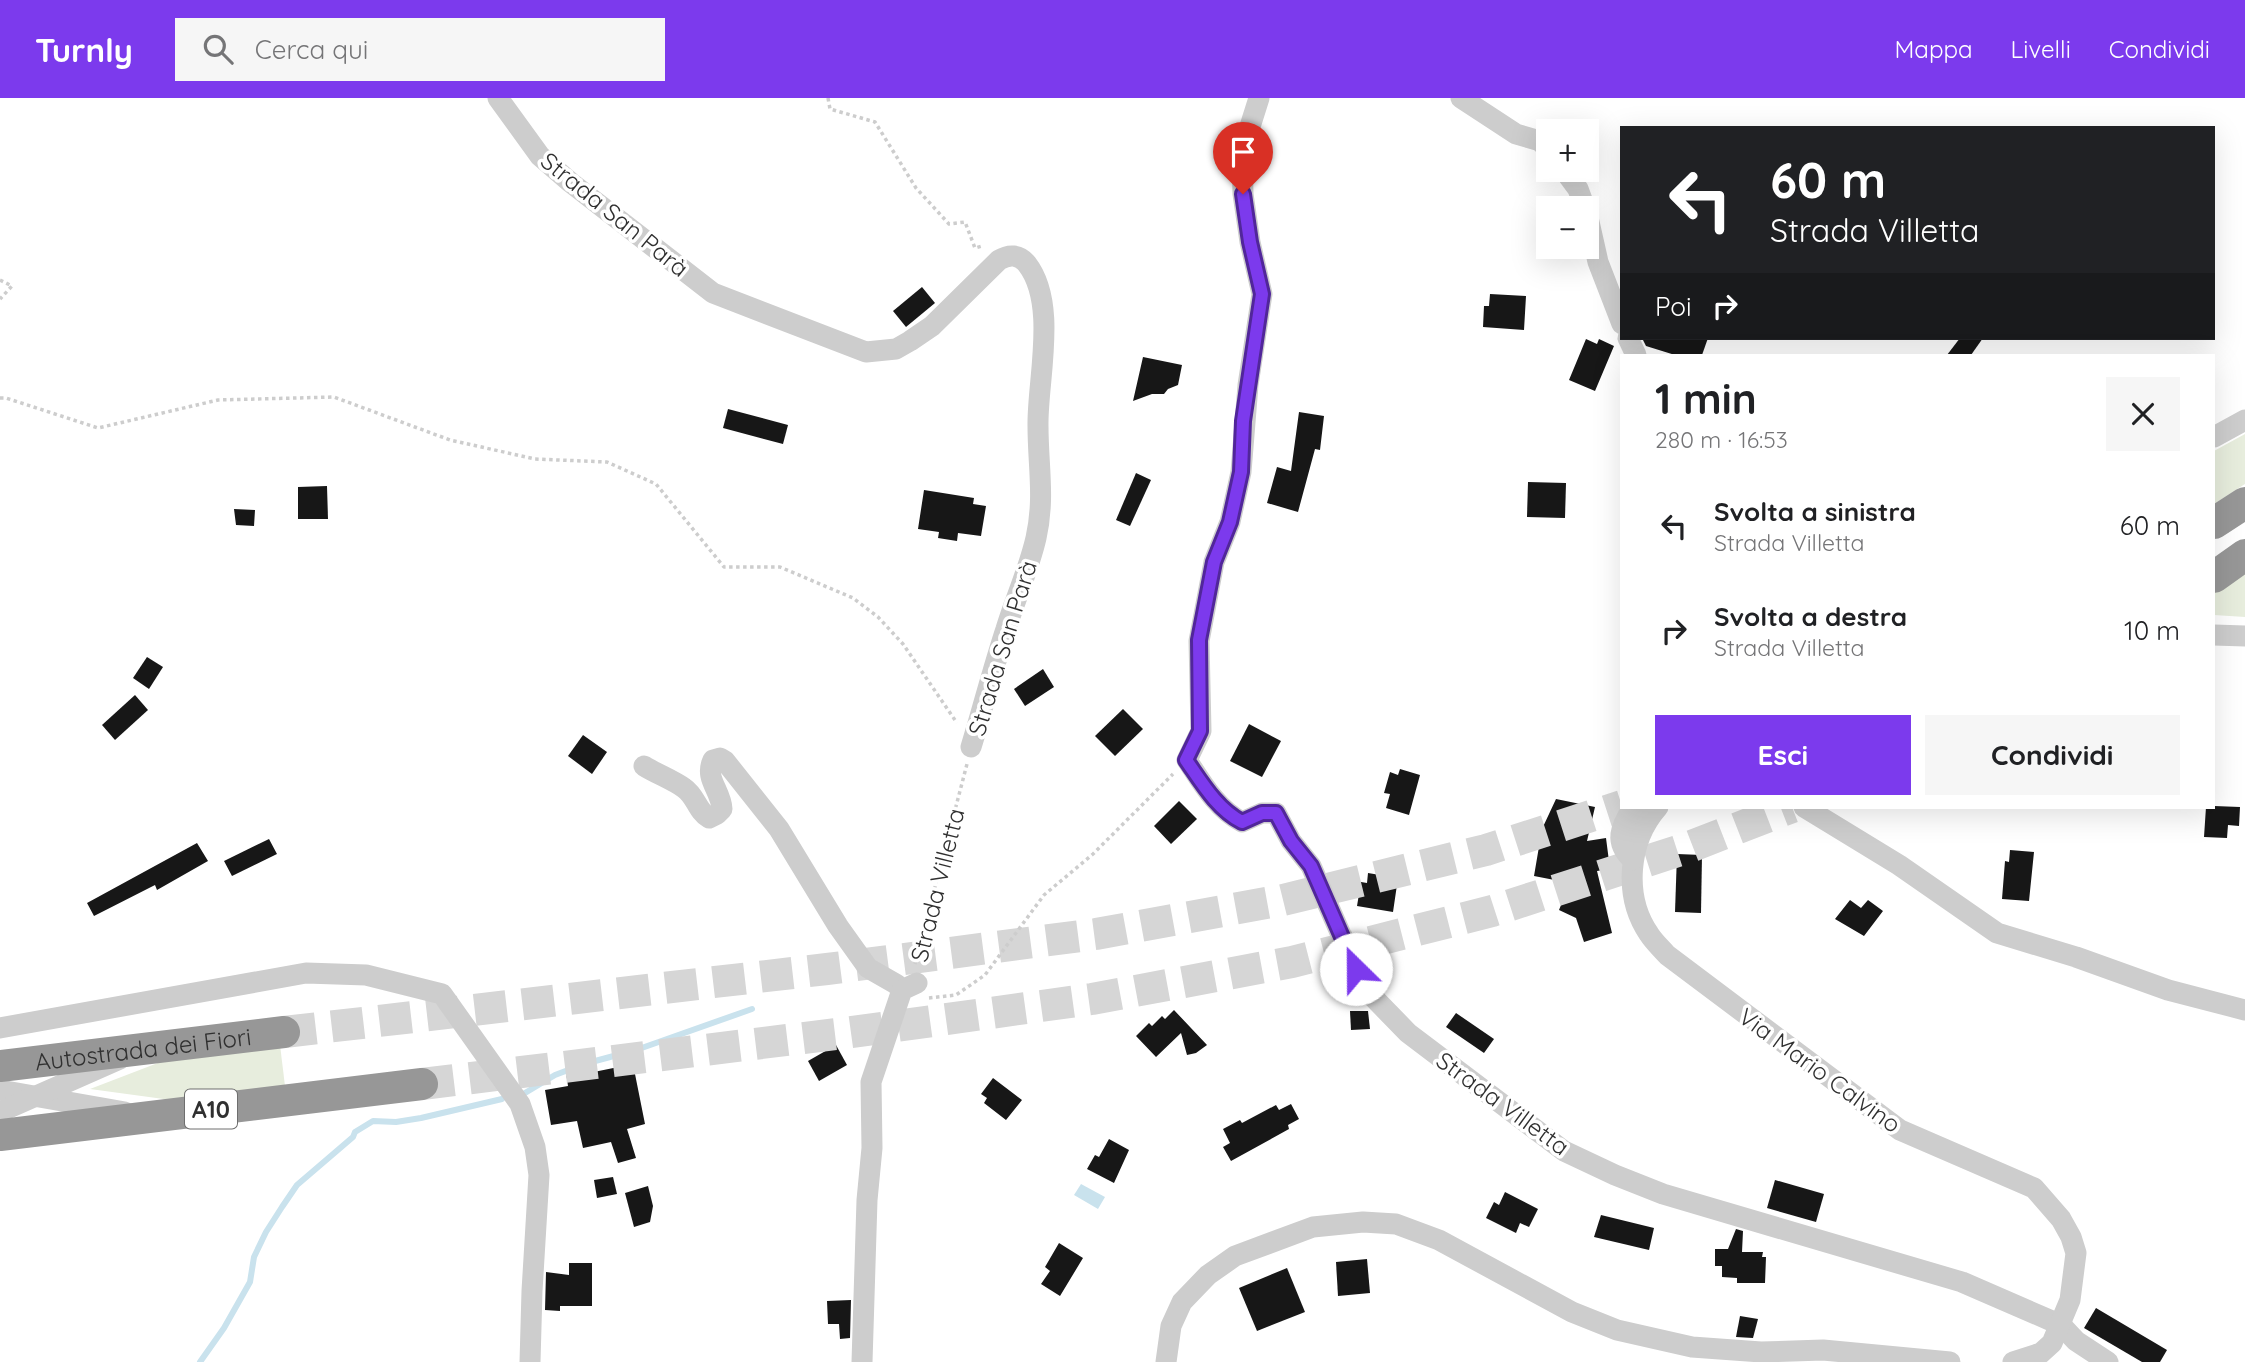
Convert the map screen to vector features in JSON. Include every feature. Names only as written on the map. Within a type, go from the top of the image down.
[{"type":"highway","points":[[2215,576],[2244,556]]},
{"type":"highway","name":"Autostrada dei Fiori","points":[[0,1066],[284,1032]]},
{"type":"highway","name":"A10","points":[[0,1135],[422,1084]]},
{"type":"street","name":"Strada San Parà","points":[[498,98],[540,156],[570,183],[713,293],[866,352],[897,349],[932,326],[999,260],[1007,255],[1023,260],[1037,284],[1041,303],[1044,363],[1037,424],[1042,508],[1035,541],[971,747]]},
{"type":"street","points":[[1186,760],[1200,731],[1199,640],[1214,562],[1230,522],[1241,472],[1243,421],[1262,294],[1243,194],[1242,152],[1259,98]]},
{"type":"street","points":[[1461,98],[1516,134],[1536,140]]},
{"type":"street","points":[[1598,259],[1620,319]]},
{"type":"street","points":[[2215,436],[2245,420]]},
{"type":"street","points":[[2215,635],[2245,636]]},
{"type":"street","points":[[645,766],[684,787],[702,814],[709,818],[722,809],[710,779],[710,765],[713,760],[720,758],[725,761],[779,829],[838,926],[868,968],[896,984],[909,987],[871,1083],[872,1148],[866,1227],[862,1362]]},
{"type":"street","name":"Strada Villetta","points":[[1186,760],[1218,803],[1234,818],[1242,822],[1262,813],[1276,813],[1291,841],[1311,866],[1356,969],[1374,998],[1408,1033],[1564,1151],[1663,1194],[1962,1282],[2061,1325],[2076,1341],[2108,1362]]},
{"type":"street","points":[[1632,809],[1621,827],[1622,845],[1633,860]]},
{"type":"street","name":"Via Mario Calvino","points":[[1656,809],[1643,827],[1633,860],[1633,893],[1639,915],[1649,935],[1667,955],[1900,1130],[2034,1188],[2061,1219],[2076,1253],[2070,1300],[2052,1343],[2041,1353],[2013,1362]]},
{"type":"street","points":[[1807,809],[1899,865],[1997,933],[2076,957],[2168,990],[2245,1010]]},
{"type":"street","points":[[0,1028],[306,973],[366,975],[434,991],[444,996],[520,1104],[535,1147],[540,1175],[530,1362]]},
{"type":"street","points":[[0,1112],[140,1050]]},
{"type":"street","points":[[0,1090],[148,1116]]},
{"type":"street","points":[[1166,1362],[1171,1326],[1182,1302],[1208,1275],[1235,1256],[1314,1227],[1363,1222],[1396,1224],[1439,1240],[1573,1312],[1617,1330],[1692,1347],[1761,1352],[1823,1350],[1950,1362]]},
{"type":"path","points":[[828,98],[830,108],[875,122],[916,188],[949,224],[965,222],[975,248],[998,243],[999,260]]},
{"type":"path","points":[[0,279],[12,286],[0,299]]},
{"type":"path","name":"Strada San Parà","points":[[0,398],[98,428],[218,400],[334,397],[450,440],[535,459],[607,462],[656,484],[724,567],[780,567],[853,598],[878,617],[903,643],[971,747]]},
{"type":"path","name":"Strada Villetta","points":[[971,747],[909,987],[929,998],[956,995],[985,975],[1044,895],[1093,854],[1186,760]]},
{"type":"green space","points":[[2245,434],[2245,484],[2215,503],[2215,450]]},
{"type":"green space","points":[[2245,573],[2245,617],[2215,615],[2215,592]]},
{"type":"green space","points":[[280,1045],[285,1086],[171,1100],[90,1089],[163,1061]]},
{"type":"water","points":[[1081,1184],[1105,1197],[1098,1209],[1074,1195]]},
{"type":"building","points":[[922,287],[935,303],[906,327],[893,311]]},
{"type":"building","points":[[1490,294],[1526,296],[1524,330],[1483,327],[1484,306],[1489,306]]},
{"type":"building","points":[[1586,339],[1597,344],[1599,339],[1614,346],[1595,391],[1569,380]]},
{"type":"building","points":[[1643,340],[1707,340],[1702,354],[1672,354],[1646,346]]},
{"type":"building","points":[[1958,340],[1982,340],[1972,354],[1948,354]]},
{"type":"building","points":[[1143,357],[1182,365],[1178,385],[1164,394],[1152,394],[1133,401]]},
{"type":"building","points":[[728,409],[788,425],[783,444],[723,428]]},
{"type":"building","points":[[1299,412],[1324,416],[1320,450],[1315,449],[1298,512],[1267,503],[1277,467],[1291,471]]},
{"type":"building","points":[[1136,473],[1151,480],[1130,526],[1116,520]]},
{"type":"building","points":[[1528,482],[1566,483],[1565,518],[1527,517]]},
{"type":"building","points":[[327,486],[328,519],[298,519],[298,487]]},
{"type":"building","points":[[924,490],[974,498],[973,504],[986,506],[981,536],[958,533],[957,541],[938,538],[939,532],[918,529]]},
{"type":"building","points":[[234,509],[255,510],[254,526],[236,525]]},
{"type":"building","points":[[147,657],[163,667],[149,689],[133,678]]},
{"type":"building","points":[[1043,669],[1054,687],[1025,706],[1014,689]]},
{"type":"building","points":[[135,695],[148,710],[115,740],[102,725]]},
{"type":"building","points":[[1123,709],[1143,729],[1115,756],[1095,736]]},
{"type":"building","points":[[1249,724],[1281,741],[1262,777],[1230,761]]},
{"type":"building","points":[[583,735],[607,752],[592,774],[568,756]]},
{"type":"building","points":[[1400,769],[1420,775],[1409,815],[1386,808],[1390,794],[1384,793],[1390,772],[1398,775]]},
{"type":"building","points":[[1556,799],[1595,807],[1587,841],[1606,838],[1610,869],[1597,871],[1612,933],[1584,942],[1576,918],[1559,910],[1570,883],[1534,876],[1542,829]]},
{"type":"building","points":[[1179,801],[1197,819],[1171,844],[1154,826]]},
{"type":"building","points":[[2215,806],[2240,807],[2239,826],[2228,825],[2227,838],[2204,837],[2206,809],[2215,809]]},
{"type":"building","points":[[269,839],[277,854],[232,876],[224,861]]},
{"type":"building","points":[[197,843],[208,861],[157,890],[155,885],[94,916],[87,903]]},
{"type":"building","points":[[2010,850],[2034,852],[2029,901],[2002,899],[2005,861],[2009,862]]},
{"type":"building","points":[[1677,854],[1702,855],[1701,913],[1675,912]]},
{"type":"building","points":[[1368,873],[1398,878],[1393,912],[1357,906],[1361,882],[1367,883]]},
{"type":"building","points":[[1850,900],[1861,908],[1868,900],[1883,911],[1864,936],[1835,919]]},
{"type":"building","points":[[1174,1010],[1207,1045],[1196,1053],[1187,1055],[1181,1033],[1156,1057],[1136,1036],[1149,1023],[1152,1026],[1162,1016],[1165,1019]]},
{"type":"building","points":[[1350,1011],[1368,1011],[1370,1029],[1351,1030]]},
{"type":"building","points":[[1456,1013],[1494,1039],[1484,1053],[1446,1027]]},
{"type":"building","points":[[836,1045],[847,1065],[819,1081],[808,1061]]},
{"type":"building","points":[[633,1064],[645,1124],[627,1129],[636,1158],[618,1163],[611,1142],[583,1148],[577,1121],[551,1125],[545,1090],[568,1086],[566,1072],[583,1069],[584,1074]]},
{"type":"building","points":[[993,1078],[1022,1100],[1006,1120],[984,1103],[987,1098],[981,1094]]},
{"type":"building","points":[[1291,1104],[1299,1119],[1288,1125],[1289,1129],[1231,1161],[1223,1147],[1230,1143],[1223,1129],[1240,1120],[1242,1123],[1276,1105],[1279,1110]]},
{"type":"building","points":[[1109,1139],[1129,1150],[1114,1183],[1087,1169],[1095,1155],[1099,1157]]},
{"type":"building","points":[[613,1177],[617,1194],[597,1198],[594,1180]]},
{"type":"building","points":[[1775,1180],[1824,1194],[1816,1222],[1767,1208]]},
{"type":"building","points":[[648,1186],[653,1206],[650,1222],[634,1227],[625,1193]]},
{"type":"building","points":[[1505,1192],[1538,1209],[1529,1227],[1520,1223],[1516,1233],[1486,1218],[1494,1202],[1499,1205]]},
{"type":"building","points":[[1601,1215],[1654,1228],[1649,1250],[1594,1237]]},
{"type":"building","points":[[1736,1229],[1743,1231],[1742,1252],[1763,1252],[1762,1257],[1766,1257],[1765,1283],[1737,1283],[1737,1278],[1722,1277],[1722,1266],[1715,1266],[1715,1249],[1728,1249]]},
{"type":"building","points":[[1059,1243],[1083,1258],[1060,1296],[1041,1284],[1050,1271],[1045,1267]]},
{"type":"building","points":[[1367,1259],[1370,1293],[1338,1296],[1336,1262]]},
{"type":"building","points":[[569,1263],[592,1263],[592,1306],[560,1306],[560,1311],[545,1310],[546,1272],[569,1275]]},
{"type":"building","points":[[1287,1268],[1305,1312],[1257,1331],[1239,1288]]},
{"type":"building","points":[[851,1300],[850,1338],[840,1339],[839,1324],[828,1324],[827,1301]]},
{"type":"building","points":[[2096,1308],[2167,1350],[2160,1362],[2142,1362],[2084,1328]]},
{"type":"building","points":[[1740,1316],[1758,1319],[1753,1338],[1736,1337]]},
{"type":"waterway","points":[[525,1093],[555,1075],[584,1064],[636,1050],[752,1009]]},
{"type":"waterway","points":[[200,1362],[224,1328],[250,1282],[254,1257],[282,1207],[297,1185],[353,1137],[355,1132],[373,1121],[396,1122],[421,1118],[502,1099]]},
{"type":"tunnel","points":[[284,1032],[827,969],[1096,934],[1283,900],[1486,850],[1620,807]]},
{"type":"tunnel","points":[[422,1084],[845,1033],[1092,999],[1292,962],[1492,911],[1684,849],[1787,809]]},
{"type":"route","points":[[1243,194],[1262,294],[1243,421],[1241,472],[1230,522],[1214,562],[1199,640],[1200,731],[1186,760],[1218,803],[1234,818],[1242,822],[1262,813],[1276,813],[1291,841],[1311,866],[1356,969]]}]
